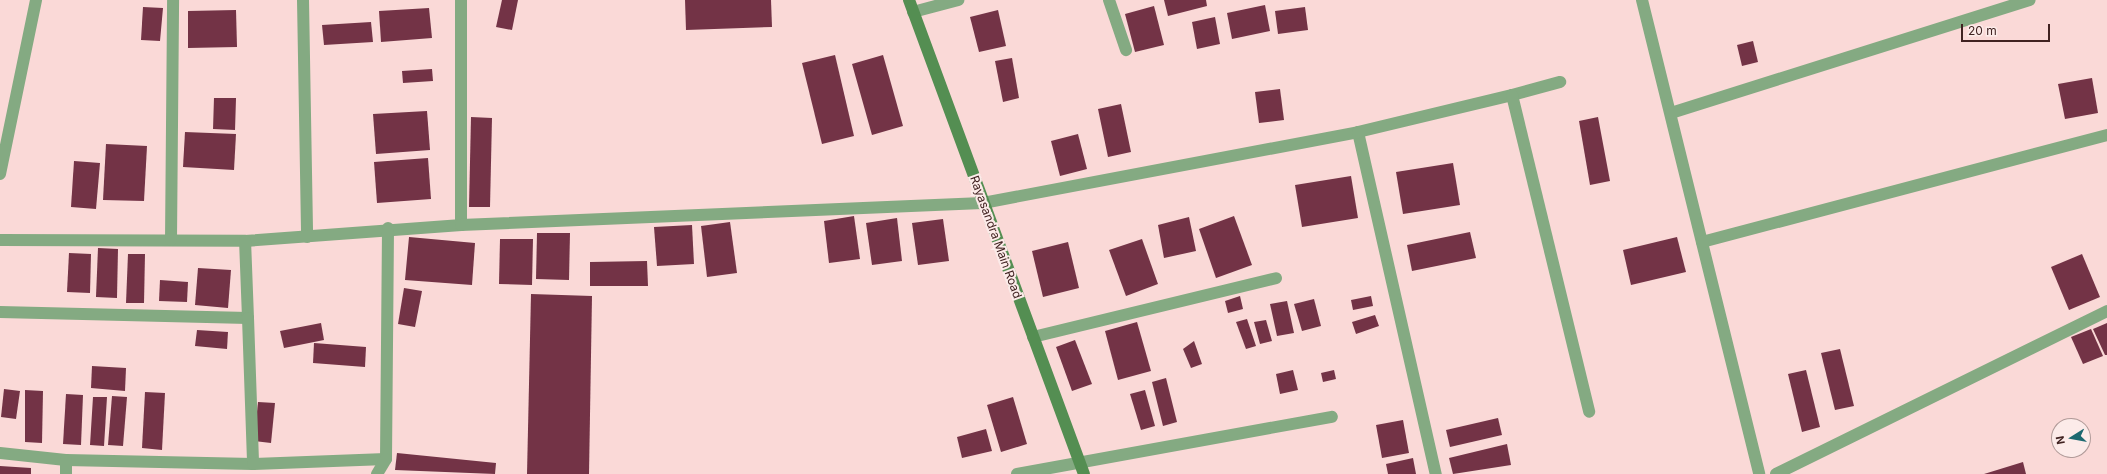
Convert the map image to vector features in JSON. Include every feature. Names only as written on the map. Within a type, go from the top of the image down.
[{"type":"street","points":[[0,174],[36,0]]},
{"type":"street","points":[[171,240],[173,0]]},
{"type":"street","points":[[303,0],[307,237]]},
{"type":"street","points":[[461,225],[462,0]]},
{"type":"street","name":"Rayasandra Main Road","points":[[909,0],[1082,468]]},
{"type":"street","points":[[913,12],[958,0]]},
{"type":"street","points":[[1109,0],[1126,50]]},
{"type":"street","points":[[1642,0],[1759,474]]},
{"type":"street","points":[[1671,113],[2030,0]]},
{"type":"street","points":[[0,240],[245,241],[307,237],[388,228],[983,203],[1358,132],[1560,82]]},
{"type":"street","points":[[1512,95],[1589,412]]},
{"type":"street","points":[[1358,132],[1436,474]]},
{"type":"street","points":[[1702,242],[2107,135]]},
{"type":"street","points":[[377,474],[386,459],[388,228]]},
{"type":"street","points":[[245,241],[253,464]]},
{"type":"street","points":[[1033,337],[1276,278]]},
{"type":"street","points":[[1776,474],[2107,311]]},
{"type":"street","points":[[0,312],[248,318]]},
{"type":"street","points":[[1017,474],[1082,468],[1332,417]]},
{"type":"street","points":[[0,453],[66,460],[253,464],[386,459]]},
{"type":"street","points":[[66,460],[66,474]]},
{"type":"building","points":[[502,0],[518,0],[512,30],[496,27]]},
{"type":"building","points":[[685,0],[771,0],[772,27],[686,30]]},
{"type":"building","points":[[1164,0],[1206,0],[1207,6],[1168,16]]},
{"type":"building","points":[[1265,5],[1270,31],[1232,39],[1227,13]]},
{"type":"building","points":[[1154,6],[1164,45],[1135,52],[1125,14]]},
{"type":"building","points":[[143,7],[163,8],[160,41],[141,40]]},
{"type":"building","points":[[1305,7],[1308,30],[1278,34],[1275,11]]},
{"type":"building","points":[[429,8],[432,38],[381,42],[379,11]]},
{"type":"building","points":[[236,10],[237,47],[188,48],[188,11]]},
{"type":"building","points":[[998,10],[1006,46],[979,52],[970,17]]},
{"type":"building","points":[[1215,17],[1220,44],[1197,49],[1192,22]]},
{"type":"building","points":[[371,22],[373,42],[324,45],[322,25]]},
{"type":"building","points":[[1753,41],[1758,62],[1742,66],[1737,45]]},
{"type":"building","points":[[835,55],[854,136],[822,144],[802,63]]},
{"type":"building","points":[[883,55],[903,126],[872,135],[852,64]]},
{"type":"building","points":[[1012,58],[1019,98],[1003,102],[995,61]]},
{"type":"building","points":[[432,69],[433,81],[403,83],[402,71]]},
{"type":"building","points":[[2092,78],[2098,113],[2065,119],[2058,84]]},
{"type":"building","points":[[1280,89],[1284,120],[1259,123],[1255,92]]},
{"type":"building","points":[[214,98],[236,98],[235,130],[213,129]]},
{"type":"building","points":[[1121,104],[1131,152],[1108,157],[1098,109]]},
{"type":"building","points":[[427,111],[430,150],[376,154],[373,114]]},
{"type":"building","points":[[471,117],[492,118],[490,207],[469,207]]},
{"type":"building","points":[[1598,117],[1610,181],[1590,185],[1579,121]]},
{"type":"building","points":[[185,132],[236,134],[234,170],[183,167]]},
{"type":"building","points":[[1078,134],[1087,169],[1060,176],[1051,141]]},
{"type":"building","points":[[106,144],[147,146],[144,201],[103,200]]},
{"type":"building","points":[[428,158],[431,199],[377,203],[374,162]]},
{"type":"building","points":[[74,161],[100,163],[96,209],[71,207]]},
{"type":"building","points":[[1453,163],[1460,205],[1403,214],[1396,172]]},
{"type":"building","points":[[1351,176],[1358,218],[1302,227],[1295,185]]},
{"type":"building","points":[[854,216],[860,259],[829,263],[824,221]]},
{"type":"building","points":[[1234,216],[1252,265],[1216,278],[1199,229]]},
{"type":"building","points":[[1189,217],[1196,251],[1164,258],[1158,225]]},
{"type":"building","points":[[897,218],[902,261],[872,265],[866,223]]},
{"type":"building","points":[[943,219],[949,261],[918,265],[912,223]]},
{"type":"building","points":[[730,222],[737,273],[707,277],[701,226]]},
{"type":"building","points":[[692,225],[694,264],[657,266],[654,227]]},
{"type":"building","points":[[1470,232],[1476,258],[1412,271],[1407,245]]},
{"type":"building","points":[[537,233],[570,233],[569,280],[536,279]]},
{"type":"building","points":[[409,237],[475,243],[472,285],[405,280]]},
{"type":"building","points":[[1677,237],[1686,272],[1631,285],[1623,250]]},
{"type":"building","points":[[500,239],[533,239],[532,285],[499,284]]},
{"type":"building","points":[[1142,239],[1158,284],[1126,296],[1109,250]]},
{"type":"building","points":[[1068,242],[1079,288],[1043,297],[1032,251]]},
{"type":"building","points":[[98,248],[118,249],[117,298],[96,297]]},
{"type":"building","points":[[69,253],[91,254],[90,293],[67,292]]},
{"type":"building","points":[[128,254],[145,254],[144,303],[126,303]]},
{"type":"building","points":[[2082,254],[2100,297],[2069,310],[2051,267]]},
{"type":"building","points":[[647,261],[648,286],[590,286],[590,262]]},
{"type":"building","points":[[198,268],[231,270],[228,308],[195,305]]},
{"type":"building","points":[[160,280],[188,282],[187,302],[159,301]]},
{"type":"building","points":[[404,288],[422,291],[415,327],[398,324]]},
{"type":"building","points":[[531,294],[592,296],[589,474],[527,474]]},
{"type":"building","points":[[1240,296],[1243,309],[1228,313],[1225,301]]},
{"type":"building","points":[[1371,296],[1373,306],[1353,310],[1351,300]]},
{"type":"building","points":[[1314,299],[1321,326],[1302,331],[1294,304]]},
{"type":"building","points":[[1287,301],[1294,333],[1277,336],[1270,304]]},
{"type":"building","points":[[1375,315],[1379,326],[1356,334],[1352,322]]},
{"type":"building","points":[[1247,319],[1256,346],[1246,349],[1236,322]]},
{"type":"building","points":[[1266,320],[1272,341],[1260,344],[1254,322]]},
{"type":"building","points":[[1137,322],[1151,371],[1118,380],[1105,331]]},
{"type":"building","points":[[321,323],[324,340],[284,348],[280,331]]},
{"type":"building","points":[[2107,323],[2107,355],[2105,355],[2093,329]]},
{"type":"building","points":[[2091,329],[2103,356],[2083,364],[2071,337]]},
{"type":"building","points":[[197,330],[228,332],[227,349],[195,346]]},
{"type":"building","points":[[1075,340],[1092,384],[1072,391],[1056,347]]},
{"type":"building","points":[[1194,341],[1202,364],[1191,368],[1183,349]]},
{"type":"building","points":[[314,343],[366,347],[365,367],[313,363]]},
{"type":"building","points":[[1840,349],[1854,406],[1835,410],[1821,353]]},
{"type":"building","points":[[92,366],[126,368],[125,391],[91,388]]},
{"type":"building","points":[[1293,370],[1298,390],[1280,394],[1276,374]]},
{"type":"building","points":[[1334,370],[1336,379],[1323,382],[1321,373]]},
{"type":"building","points":[[1806,370],[1820,427],[1802,432],[1788,374]]},
{"type":"building","points":[[1166,378],[1177,422],[1163,426],[1152,382]]},
{"type":"building","points":[[4,389],[20,391],[16,419],[1,417]]},
{"type":"building","points":[[25,390],[43,391],[42,443],[25,442]]},
{"type":"building","points":[[1145,390],[1155,426],[1141,430],[1130,394]]},
{"type":"building","points":[[145,392],[165,393],[162,450],[142,448]]},
{"type":"building","points":[[66,394],[83,395],[81,445],[63,444]]},
{"type":"building","points":[[112,396],[127,397],[123,446],[108,445]]},
{"type":"building","points":[[93,397],[107,397],[104,446],[90,445]]},
{"type":"building","points":[[1013,397],[1027,444],[1001,452],[987,405]]},
{"type":"building","points":[[258,402],[275,403],[271,443],[254,441]]},
{"type":"building","points":[[1498,418],[1502,435],[1450,447],[1446,430]]},
{"type":"building","points":[[1403,420],[1409,453],[1382,458],[1376,425]]},
{"type":"building","points":[[986,429],[992,451],[962,458],[957,437]]},
{"type":"building","points":[[1507,444],[1511,465],[1453,474],[1449,458]]},
{"type":"building","points":[[397,453],[496,463],[495,474],[395,470]]},
{"type":"building","points":[[1413,458],[1416,474],[1388,474],[1386,464]]},
{"type":"building","points":[[2023,462],[2026,474],[1984,474]]},
{"type":"building","points":[[0,466],[31,468],[31,474],[0,474]]}]
